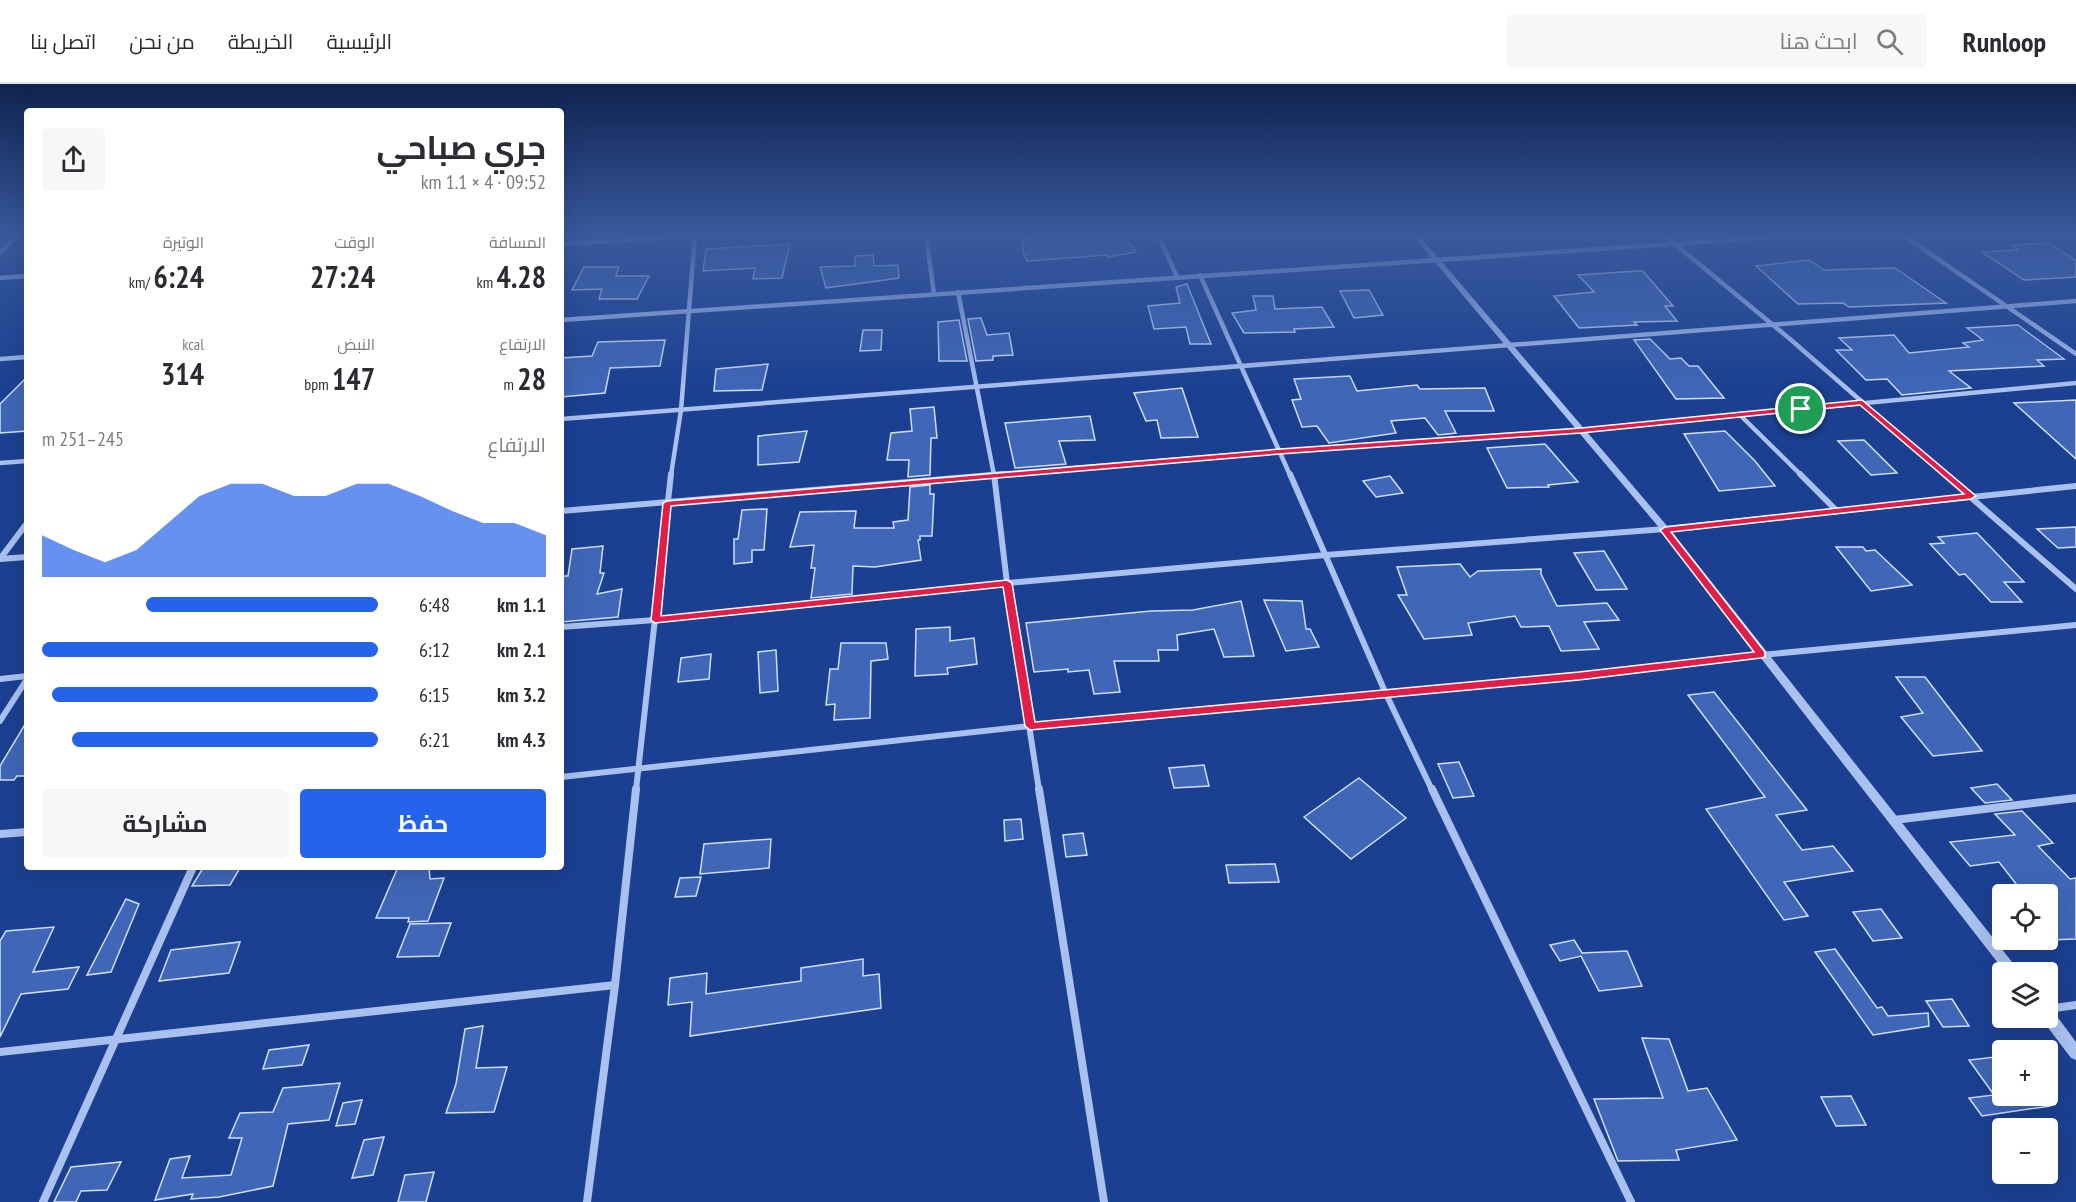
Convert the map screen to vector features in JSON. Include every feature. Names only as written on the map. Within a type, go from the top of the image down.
[{"type":"street","points":[[587,1202],[615,985],[667,503],[681,410],[692,287]]},
{"type":"street","points":[[933,287],[934,294]]},
{"type":"street","points":[[564,320],[1028,287]]},
{"type":"street","points":[[1205,287],[1243,367],[1386,694],[1631,1202]]},
{"type":"street","points":[[1460,287],[1665,530],[1761,655],[2005,962]]},
{"type":"street","points":[[1727,287],[2076,589]]},
{"type":"street","points":[[1979,287],[2076,354]]},
{"type":"street","points":[[958,292],[994,475],[1007,583],[1104,1202]]},
{"type":"street","points":[[564,419],[2076,301]]},
{"type":"street","points":[[0,359],[24,357]]},
{"type":"street","points":[[564,512],[1280,451],[1581,430],[2076,383]]},
{"type":"street","points":[[1739,414],[1837,511]]},
{"type":"street","points":[[0,463],[24,461]]},
{"type":"street","points":[[564,627],[655,620],[1007,583],[1326,555],[1665,530],[2076,486]]},
{"type":"street","points":[[24,527],[0,559],[24,556]]},
{"type":"street","points":[[564,777],[1030,726],[1579,676],[1761,655],[2076,625]]},
{"type":"street","points":[[0,679],[24,678]]},
{"type":"street","points":[[0,721],[24,683]]},
{"type":"street","points":[[1894,820],[2076,798]]},
{"type":"street","points":[[0,834],[24,832]]},
{"type":"street","points":[[43,1202],[118,1039],[192,870]]},
{"type":"street","points":[[0,1052],[615,985]]},
{"type":"street","points":[[2058,1008],[2076,1005]]},
{"type":"street","points":[[2057,1028],[2076,1053]]},
{"type":"building","points":[[573,287],[643,287],[637,299],[599,299],[602,289],[572,290]]},
{"type":"building","points":[[1176,287],[1188,287],[1211,344],[1190,344],[1186,327],[1154,329],[1148,306],[1180,303]]},
{"type":"building","points":[[1589,287],[1657,287],[1673,306],[1665,306],[1677,321],[1634,322],[1637,325],[1579,328],[1554,296],[1594,292]]},
{"type":"building","points":[[1779,287],[1923,287],[1946,303],[1849,307],[1843,303],[1798,304]]},
{"type":"building","points":[[1369,290],[1383,315],[1354,318],[1340,291]]},
{"type":"building","points":[[1253,296],[1273,296],[1275,309],[1322,307],[1334,327],[1294,329],[1295,332],[1244,333],[1232,313],[1256,310]]},
{"type":"building","points":[[981,318],[987,335],[1009,333],[1013,355],[993,356],[993,360],[976,361],[968,319]]},
{"type":"building","points":[[959,320],[967,361],[939,361],[938,322]]},
{"type":"building","points":[[2018,325],[2064,359],[2037,360],[2044,366],[1949,371],[1971,388],[1902,395],[1887,379],[1866,380],[1836,350],[1852,350],[1839,338],[1894,335],[1909,353],[1969,347],[1963,343],[1983,340],[1967,328]]},
{"type":"building","points":[[863,330],[882,330],[881,350],[860,351]]},
{"type":"building","points":[[1650,339],[1670,359],[1681,358],[1689,366],[1698,366],[1724,398],[1676,399],[1634,340]]},
{"type":"building","points":[[665,340],[660,366],[610,368],[605,393],[564,397],[564,358],[592,356],[598,342]]},
{"type":"building","points":[[768,364],[762,390],[714,391],[716,369]]},
{"type":"building","points":[[1350,376],[1357,391],[1417,385],[1420,389],[1485,388],[1494,411],[1445,411],[1456,433],[1438,435],[1425,418],[1391,421],[1396,433],[1329,443],[1317,426],[1302,427],[1292,400],[1301,399],[1294,379]]},
{"type":"building","points":[[24,380],[24,431],[0,433],[0,404]]},
{"type":"building","points":[[1182,388],[1198,437],[1161,438],[1157,420],[1146,421],[1134,393]]},
{"type":"building","points":[[2076,400],[2076,459],[2014,403]]},
{"type":"building","points":[[934,407],[937,438],[931,438],[930,475],[908,477],[909,460],[887,460],[891,433],[912,431],[910,409]]},
{"type":"building","points":[[1090,416],[1095,440],[1059,441],[1066,464],[1015,468],[1005,423]]},
{"type":"building","points":[[807,431],[799,462],[758,465],[758,436]]},
{"type":"building","points":[[1725,431],[1755,461],[1775,486],[1719,491],[1684,434]]},
{"type":"building","points":[[1864,440],[1897,473],[1871,475],[1838,441]]},
{"type":"building","points":[[1545,444],[1578,482],[1548,485],[1549,487],[1507,488],[1487,448]]},
{"type":"building","points":[[1390,476],[1403,493],[1376,497],[1363,481]]},
{"type":"building","points":[[930,485],[930,494],[934,494],[932,536],[920,536],[918,540],[921,560],[875,567],[853,566],[852,594],[811,598],[815,568],[811,568],[814,545],[790,547],[800,512],[856,511],[854,528],[894,528],[893,522],[908,520],[910,487]]},
{"type":"building","points":[[767,509],[764,550],[752,550],[752,562],[734,564],[734,539],[738,539],[742,510]]},
{"type":"building","points":[[2076,527],[2076,547],[2058,548],[2037,529]]},
{"type":"building","points":[[1977,533],[2024,582],[2004,582],[2022,602],[1991,602],[1965,574],[1959,575],[1930,544],[1944,543],[1938,537]]},
{"type":"building","points":[[603,546],[600,573],[604,573],[597,594],[622,589],[618,617],[564,622],[564,576],[568,576],[572,549]]},
{"type":"building","points":[[1836,547],[1863,547],[1866,551],[1875,550],[1912,585],[1871,591]]},
{"type":"building","points":[[1604,551],[1627,589],[1596,590],[1574,553]]},
{"type":"building","points":[[1460,564],[1470,577],[1478,571],[1541,569],[1541,574],[1557,606],[1607,603],[1619,620],[1584,622],[1599,649],[1561,651],[1549,626],[1521,627],[1515,616],[1468,623],[1472,635],[1424,639],[1398,595],[1407,595],[1397,567]]},
{"type":"building","points":[[1264,600],[1302,601],[1306,629],[1310,629],[1319,647],[1286,651]]},
{"type":"building","points":[[1241,601],[1254,656],[1224,657],[1214,629],[1177,635],[1178,650],[1158,650],[1159,661],[1114,661],[1120,692],[1094,694],[1089,670],[1034,672],[1026,623],[1151,611],[1193,610]]},
{"type":"building","points":[[950,627],[950,641],[974,638],[977,664],[947,668],[948,674],[915,676],[916,629]]},
{"type":"building","points":[[841,643],[886,643],[888,659],[871,661],[870,718],[834,720],[835,704],[826,705],[830,669],[838,669]]},
{"type":"building","points":[[776,650],[778,691],[760,693],[758,652]]},
{"type":"building","points":[[711,654],[709,679],[678,682],[681,658]]},
{"type":"building","points":[[1896,677],[1925,677],[1982,751],[1933,756],[1901,717],[1923,713]]},
{"type":"building","points":[[1714,692],[1807,810],[1776,815],[1802,850],[1833,846],[1853,871],[1784,882],[1808,916],[1784,920],[1706,809],[1765,797],[1688,695]]},
{"type":"building","points":[[24,726],[24,776],[17,776],[14,780],[0,780],[0,766]]},
{"type":"building","points":[[1459,762],[1474,796],[1453,798],[1438,764]]},
{"type":"building","points":[[1204,765],[1209,786],[1174,788],[1169,768]]},
{"type":"building","points":[[1359,778],[1406,818],[1351,859],[1304,817]]},
{"type":"building","points":[[1997,784],[2012,800],[1985,803],[1971,788]]},
{"type":"building","points":[[2022,811],[2053,843],[2038,846],[2070,879],[2076,878],[2076,939],[2058,940],[2058,884],[2016,884],[1999,862],[1970,866],[1950,842],[2015,835],[1995,814]]},
{"type":"building","points":[[1021,819],[1023,839],[1005,841],[1004,820]]},
{"type":"building","points":[[1083,833],[1087,855],[1066,857],[1063,835]]},
{"type":"building","points":[[771,839],[769,868],[700,874],[704,844]]},
{"type":"building","points":[[1275,864],[1279,882],[1229,883],[1226,865]]},
{"type":"building","points":[[202,870],[239,870],[230,885],[192,886]]},
{"type":"building","points":[[397,870],[429,870],[430,879],[444,878],[428,921],[408,922],[409,918],[376,918]]},
{"type":"building","points":[[701,877],[696,896],[675,897],[680,878]]},
{"type":"building","points":[[126,899],[139,904],[111,972],[87,975]]},
{"type":"building","points":[[1881,909],[1902,938],[1873,941],[1853,912]]},
{"type":"building","points":[[451,923],[439,956],[397,957],[410,924]]},
{"type":"building","points":[[54,927],[33,972],[79,967],[68,989],[21,994],[0,1037],[0,941],[6,931]]},
{"type":"building","points":[[1574,940],[1582,953],[1627,951],[1642,986],[1599,991],[1581,956],[1560,961],[1550,945]]},
{"type":"building","points":[[240,942],[229,973],[159,981],[171,950]]},
{"type":"building","points":[[1835,949],[1877,1008],[1882,1007],[1888,1016],[1928,1013],[1929,1026],[1873,1035],[1815,952]]},
{"type":"building","points":[[863,959],[863,976],[879,974],[881,1008],[690,1036],[692,1002],[668,1005],[670,978],[707,973],[706,994],[801,981],[801,968]]},
{"type":"building","points":[[1952,999],[1969,1026],[1943,1027],[1926,1001]]},
{"type":"building","points":[[483,1026],[476,1068],[507,1067],[494,1112],[446,1113],[456,1084],[465,1029]]},
{"type":"building","points":[[1642,1038],[1669,1039],[1688,1091],[1707,1088],[1737,1140],[1676,1150],[1679,1160],[1618,1161],[1594,1099],[1663,1098]]},
{"type":"building","points":[[309,1045],[302,1065],[263,1069],[269,1050]]},
{"type":"building","points":[[1992,1057],[1992,1092],[1969,1060]]},
{"type":"building","points":[[340,1083],[329,1120],[288,1124],[273,1186],[219,1197],[191,1199],[193,1194],[155,1200],[170,1159],[190,1156],[182,1178],[231,1175],[242,1138],[229,1138],[240,1113],[273,1112],[283,1088]]},
{"type":"building","points":[[1992,1095],[1992,1106],[2050,1106],[1982,1116],[1969,1098]]},
{"type":"building","points":[[1851,1096],[1866,1125],[1836,1126],[1821,1097]]},
{"type":"building","points":[[362,1100],[355,1124],[336,1126],[343,1103]]},
{"type":"building","points":[[384,1137],[373,1175],[352,1178],[364,1140]]},
{"type":"building","points":[[121,1162],[107,1190],[81,1191],[76,1202],[54,1202],[71,1167]]},
{"type":"building","points":[[434,1172],[426,1202],[398,1202],[405,1175]]},
{"type":"route","points":[[1862,403],[1971,496],[1665,530],[1761,655],[1579,676],[1030,726],[1007,583],[655,620],[667,503],[1280,451],[1581,430],[1801,409],[1862,403]]}]
